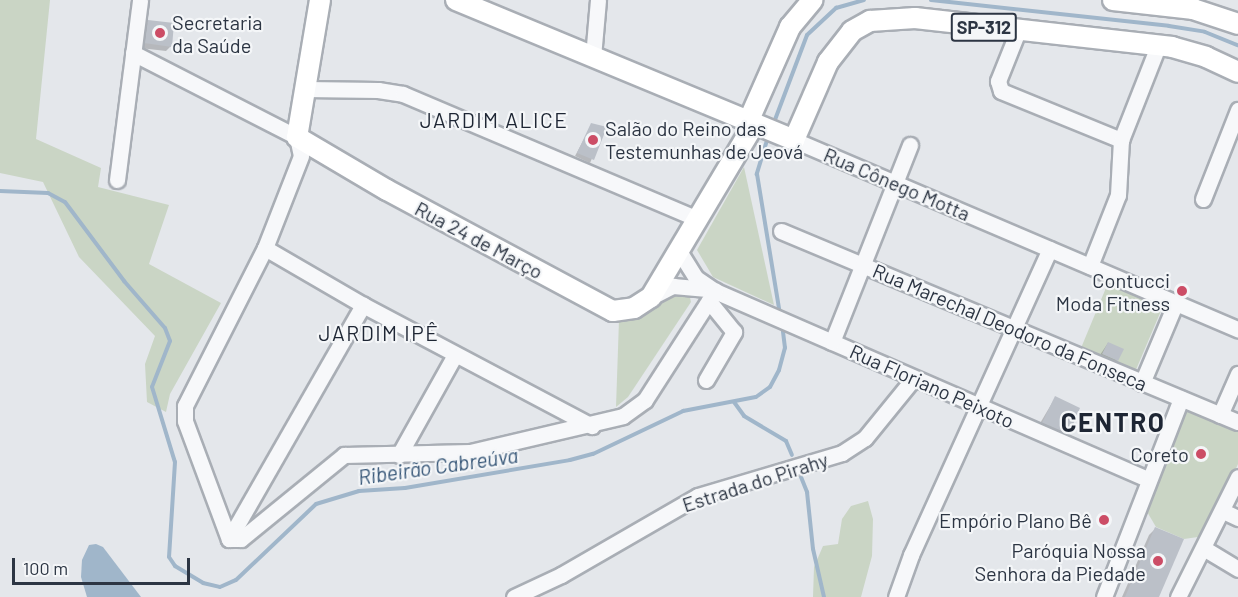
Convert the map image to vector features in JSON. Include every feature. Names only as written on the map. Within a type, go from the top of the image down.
[{"type":"main road","points":[[297,137],[320,0]]},
{"type":"main road","name":"Rua Cônego Motta","points":[[456,0],[788,138]]},
{"type":"main road","name":"Rua 24 de Março","points":[[297,137],[603,308],[621,311],[651,297],[670,280],[679,251],[754,125],[786,33],[813,0]]},
{"type":"main road","points":[[1113,0],[1178,7],[1236,20]]},
{"type":"main road","name":"SP-312","points":[[788,138],[828,62],[852,31],[870,21],[915,18],[1188,50],[1238,72]]},
{"type":"street","points":[[117,180],[140,0]]},
{"type":"street","points":[[592,57],[598,0]]},
{"type":"street","points":[[1018,31],[998,81],[1000,91],[1121,140]]},
{"type":"street","points":[[1090,266],[1118,195],[1121,140],[1158,46]]},
{"type":"street","name":"Rua 24 de Março","points":[[134,53],[297,137]]},
{"type":"street","points":[[305,89],[378,90],[403,94],[698,219]]},
{"type":"street","points":[[1203,199],[1238,110]]},
{"type":"street","points":[[229,539],[185,421],[185,406],[265,248],[301,156],[297,137]]},
{"type":"street","name":"Rua Cônego Motta","points":[[788,138],[1238,328]]},
{"type":"street","points":[[832,342],[910,145]]},
{"type":"street","name":"Rua Marechal Deodoro da Fonseca","points":[[782,231],[1238,422]]},
{"type":"street","points":[[265,248],[363,305],[592,426]]},
{"type":"street","points":[[896,597],[911,555],[1050,249]]},
{"type":"street","points":[[679,251],[696,279],[712,296],[734,332],[706,380]]},
{"type":"street","points":[[670,280],[712,296]]},
{"type":"street","points":[[229,539],[241,539],[333,460],[344,455],[470,453],[592,426],[623,416],[645,400],[712,296]]},
{"type":"street","name":"Rua Floriano Peixoto","points":[[712,296],[770,315],[1149,480]]},
{"type":"street","points":[[1142,383],[1176,302]]},
{"type":"street","points":[[229,539],[363,305]]},
{"type":"street","points":[[399,455],[455,355]]},
{"type":"street","points":[[1220,415],[1238,374]]},
{"type":"street","name":"Estrada do Pirahy","points":[[514,597],[553,579],[698,496],[842,453],[865,438],[914,378]]},
{"type":"street","points":[[1104,597],[1181,398]]},
{"type":"street","points":[[1178,597],[1205,549],[1238,477]]},
{"type":"street","points":[[1223,511],[1238,518]]},
{"type":"street","points":[[1205,549],[1238,568]]},
{"type":"green space","points":[[0,0],[50,0],[36,139],[101,168],[98,187],[169,205],[149,264],[221,303],[170,394],[166,412],[147,402],[145,364],[155,336],[79,257],[43,182],[0,173]]},
{"type":"green space","points":[[744,167],[774,305],[713,277],[697,250]]},
{"type":"green space","points":[[1108,283],[1163,306],[1135,372],[1081,348]]},
{"type":"green space","points":[[673,292],[689,293],[691,302],[628,397],[616,407],[619,320]]},
{"type":"green space","points":[[1189,410],[1238,431],[1238,464],[1205,536],[1184,539],[1156,527],[1146,510],[1182,414]]},
{"type":"green space","points":[[868,501],[873,519],[872,556],[861,597],[813,597],[814,567],[823,546],[838,544],[842,519],[851,506]]},
{"type":"water","points":[[96,544],[103,547],[141,597],[87,597],[81,577],[82,560],[89,545]]},
{"type":"building","name":"Secretaria da Saúde","points":[[148,20],[174,23],[172,47],[144,43]]},
{"type":"building","name":"Salão do Reino das Testemunhas de Jeová","points":[[591,123],[607,127],[594,160],[577,153]]},
{"type":"building","points":[[1108,342],[1124,349],[1118,361],[1102,354]]},
{"type":"building","points":[[1055,396],[1080,408],[1069,434],[1042,423]]},
{"type":"building","name":"Paróquia Nossa Senhora da Piedade","points":[[1155,527],[1184,539],[1159,597],[1125,597]]},
{"type":"waterway","name":"Ribeirão Cabreúva","points":[[773,125],[807,35],[836,8],[864,0]]},
{"type":"waterway","name":"Ribeirão Cabreúva","points":[[931,0],[1169,26],[1205,32],[1238,45]]},
{"type":"waterway","name":"Ribeirão Cabreúva","points":[[768,137],[757,174],[780,315]]},
{"type":"waterway","name":"Ribeirão Cabreúva","points":[[0,191],[48,193],[65,202],[124,281],[165,328],[170,341],[152,387],[175,462],[169,557],[175,566],[203,583],[220,587],[236,580],[316,504],[359,491],[405,488],[570,460],[593,454],[683,411],[756,397],[770,387],[779,370],[785,348],[782,325]]},
{"type":"waterway","points":[[734,402],[744,416],[786,441],[792,455]]},
{"type":"waterway","points":[[799,472],[807,492],[813,549],[824,597]]},
{"type":"place","name":"Secretaria da Saúde","points":[[160,33]]},
{"type":"place","name":"Salão do Reino das Testemunhas de Jeová","points":[[593,140]]},
{"type":"place","name":"Contucci Moda Fitness","points":[[1182,291]]},
{"type":"place","name":"Coreto","points":[[1201,454]]},
{"type":"place","name":"Empório Plano Bê","points":[[1104,520]]},
{"type":"place","name":"Paróquia Nossa Senhora da Piedade","points":[[1158,561]]},
{"type":"district","name":"JARDIM ALICE","points":[[494,120]]},
{"type":"district","name":"JARDIM IPÊ","points":[[379,333]]},
{"type":"district","name":"CENTRO","points":[[1113,422]]}]
